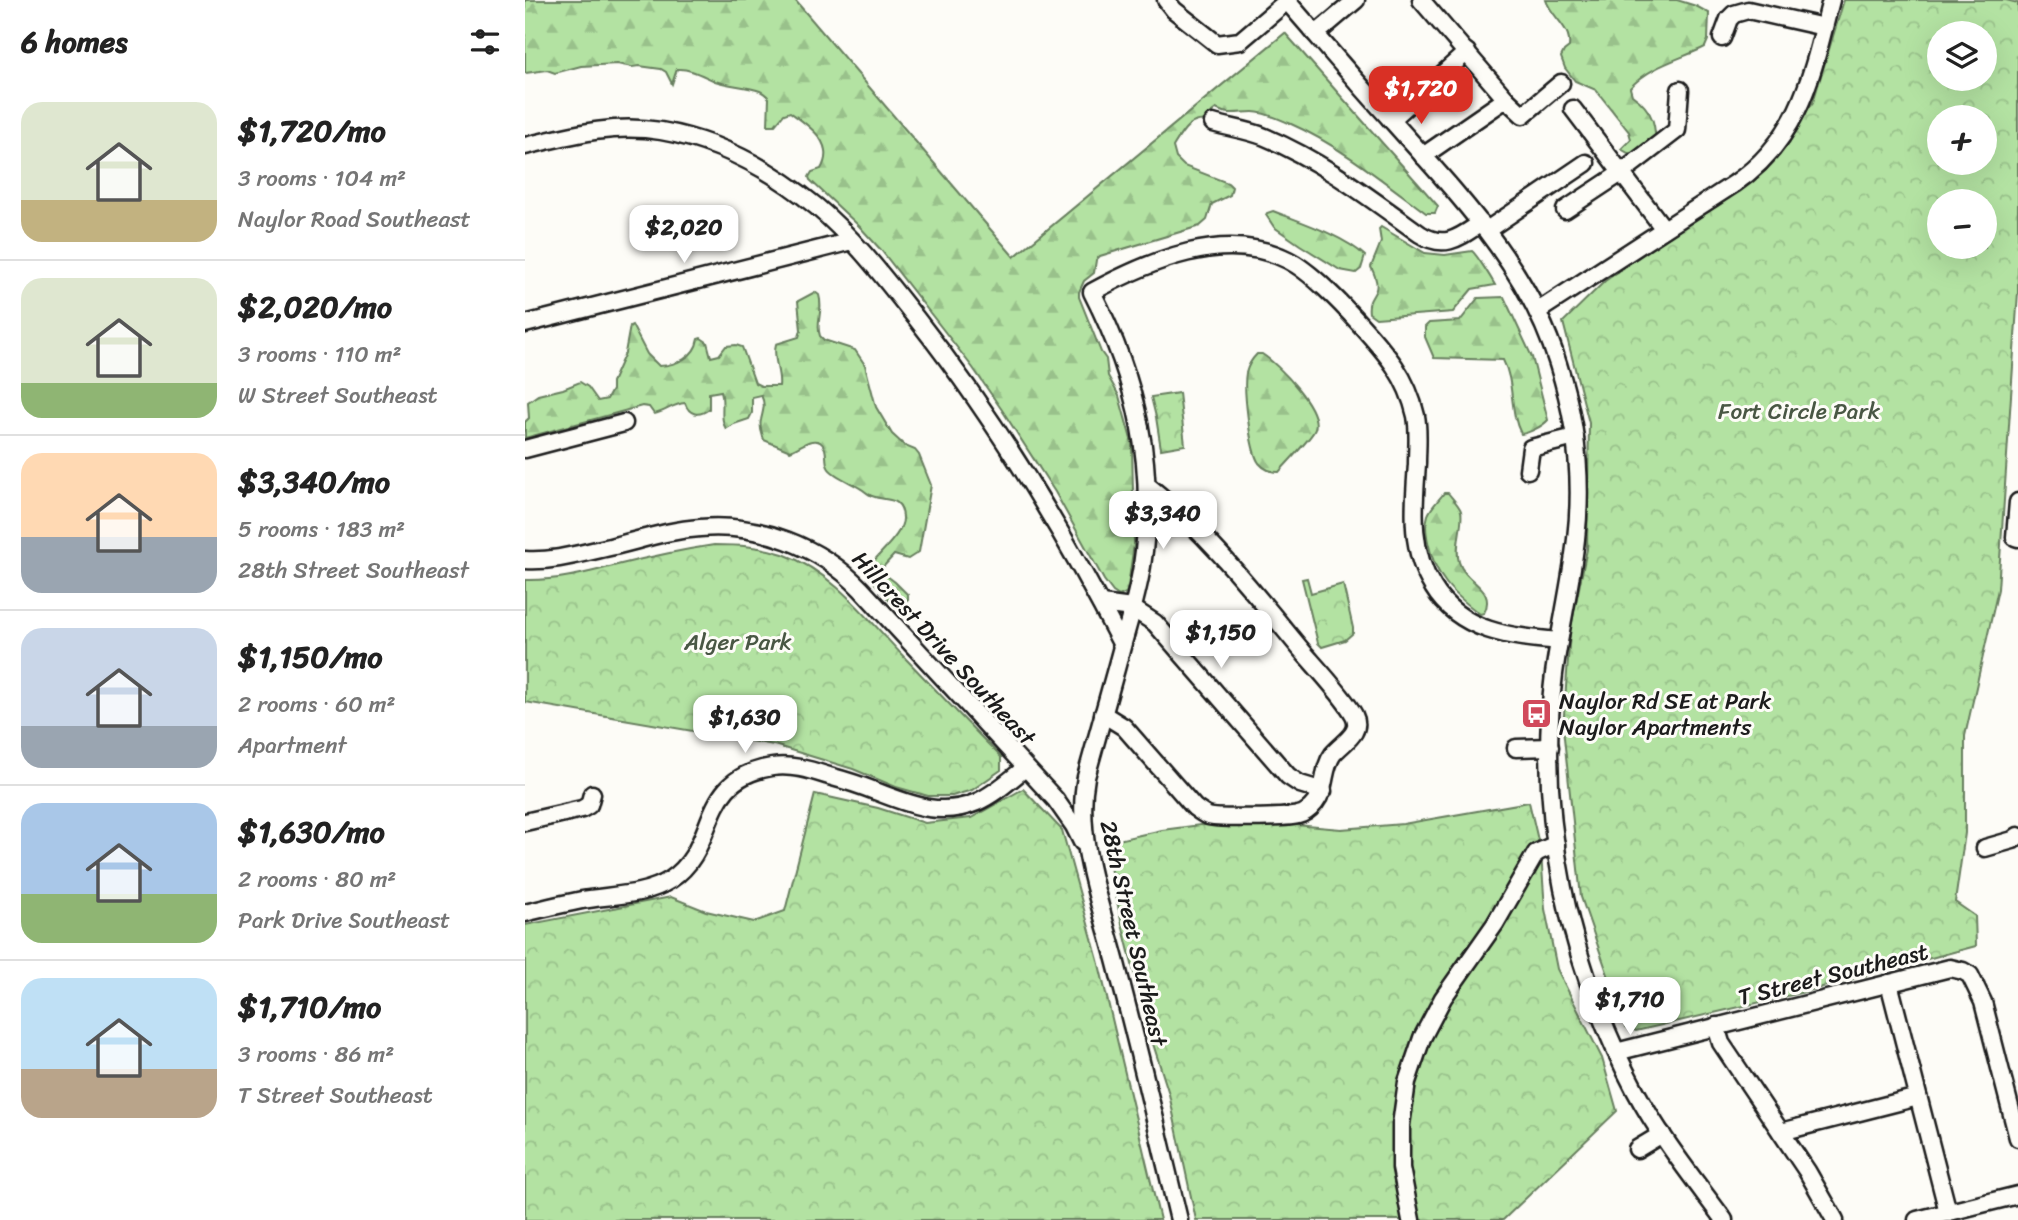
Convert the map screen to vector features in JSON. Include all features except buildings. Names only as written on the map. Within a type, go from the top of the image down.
[{"type":"street","points":[[1166,0],[1174,10],[1217,44],[1240,41],[1286,1],[1484,227],[1508,260],[1538,311],[1565,387],[1575,437],[1578,476],[1577,530],[1553,677],[1550,747],[1550,783],[1564,894],[1598,1008],[1616,1052],[1661,1134],[1724,1220]]},
{"type":"street","points":[[1316,34],[1356,0]]},
{"type":"street","points":[[1421,0],[1506,99],[1523,115],[1561,83]]},
{"type":"street","points":[[1538,311],[1745,176],[1772,150],[1792,122],[1802,102],[1831,0]]},
{"type":"street","points":[[1722,37],[1728,19],[1748,10],[1824,27]]},
{"type":"street","points":[[1391,120],[1467,51]]},
{"type":"street","points":[[1565,210],[1621,173],[1677,130],[1680,90]]},
{"type":"street","points":[[1423,156],[1506,99]]},
{"type":"street","points":[[1573,110],[1664,229]]},
{"type":"street","points":[[1213,123],[1263,136],[1302,155],[1340,176],[1433,241],[1447,242],[1458,239],[1484,227],[1585,163]]},
{"type":"street","points":[[525,146],[610,128],[659,131],[698,140],[739,157],[775,177],[815,206],[852,241],[927,332],[993,422],[1040,496],[1122,645]]},
{"type":"street","points":[[525,324],[852,241]]},
{"type":"street","name":"28th Street Southeast","points":[[1179,1220],[1086,850],[1083,794],[1142,568],[1146,539],[1147,485],[1142,438],[1132,390],[1119,351],[1092,292],[1123,276],[1201,250],[1233,246],[1260,250],[1289,260],[1354,317],[1403,377],[1417,419],[1414,512],[1417,551],[1434,590],[1451,610],[1472,624],[1496,633],[1559,641]]},
{"type":"street","points":[[525,449],[624,422]]},
{"type":"street","points":[[1528,470],[1531,448],[1575,437]]},
{"type":"street","points":[[1103,714],[1124,727],[1194,807],[1209,817],[1301,815],[1314,805],[1323,791],[1325,772],[1332,755],[1355,732],[1354,716],[1241,578],[1167,501],[1147,485]]},
{"type":"street","points":[[2018,502],[2015,537],[2018,538]]},
{"type":"street","name":"Hillcrest Drive Southeast","points":[[525,560],[557,559],[698,528],[741,529],[773,536],[830,562],[854,581],[1055,799],[1074,826],[1086,850]]},
{"type":"street","points":[[1101,604],[1132,608],[1155,623],[1288,776],[1300,784],[1323,791]]},
{"type":"street","points":[[1516,748],[1550,747]]},
{"type":"street","points":[[525,913],[582,900],[640,892],[669,881],[684,869],[695,854],[712,811],[726,790],[740,779],[764,768],[805,768],[916,807],[937,809],[978,801],[996,791],[1025,768]]},
{"type":"street","points":[[1055,799],[1067,799],[1075,794],[1086,777]]},
{"type":"street","points":[[525,822],[582,809],[589,805],[592,794]]},
{"type":"street","points":[[1985,848],[2014,840],[2018,836]]},
{"type":"street","points":[[1411,1220],[1401,1168],[1401,1125],[1408,1082],[1422,1038],[1443,998],[1495,924],[1536,853],[1556,844]]},
{"type":"street","name":"T Street Southeast","points":[[1616,1052],[1950,968],[1963,971],[1975,982],[2014,1107]]},
{"type":"street","points":[[1889,983],[1948,1212]]},
{"type":"street","points":[[1716,1027],[1721,1043],[1807,1171],[1835,1220]]},
{"type":"street","points":[[1781,1132],[1918,1097]]},
{"type":"street","points":[[2014,1107],[2018,1138]]},
{"type":"street","points":[[1637,1149],[1661,1134]]},
{"type":"street","points":[[1917,1220],[2018,1195]]},
{"type":"green space","points":[[525,0],[795,0],[1014,257],[1285,33],[1438,206],[1435,213],[1426,213],[1360,164],[1325,142],[1267,114],[1230,113],[1216,109],[1208,121],[1191,124],[1183,131],[1173,147],[1176,158],[1184,166],[1228,183],[1232,187],[1230,195],[1212,204],[1207,220],[1200,226],[1100,256],[1096,260],[1094,273],[1084,281],[1079,292],[1106,359],[1108,376],[1119,396],[1132,443],[1134,544],[1128,587],[1126,593],[1119,596],[1104,580],[1055,492],[973,368],[881,250],[810,180],[812,172],[821,169],[825,160],[823,143],[812,129],[790,112],[784,114],[775,125],[768,125],[769,98],[764,93],[715,81],[687,70],[677,69],[672,84],[666,72],[661,69],[617,64],[581,66],[555,73],[547,70],[525,73]]},
{"type":"green space","points":[[1546,0],[1677,0],[1709,13],[1708,40],[1705,47],[1646,74],[1630,88],[1632,95],[1640,101],[1653,120],[1656,153],[1628,153],[1621,149],[1631,139],[1629,132],[1596,90],[1575,81],[1565,68],[1561,57],[1569,47],[1569,40]]},
{"type":"green space","name":"Fort Circle Park","points":[[1844,0],[2006,0],[2018,3],[2018,292],[1998,589],[1965,736],[1965,833],[1955,902],[1975,916],[1976,946],[1800,993],[1636,1031],[1626,1027],[1581,897],[1563,728],[1570,632],[1587,549],[1589,423],[1563,322],[1605,281],[1670,235],[1719,205],[1766,170],[1813,102]]},
{"type":"green space","points":[[1273,211],[1346,242],[1365,256],[1361,269],[1356,273],[1340,270],[1300,245],[1274,227],[1266,215]]},
{"type":"green space","points":[[1381,227],[1425,253],[1445,255],[1472,251],[1495,285],[1472,289],[1453,312],[1376,318],[1369,313],[1370,301],[1377,284],[1371,267],[1381,242]]},
{"type":"green space","points":[[815,292],[820,301],[820,336],[824,340],[855,350],[865,365],[876,407],[892,434],[919,455],[931,485],[919,552],[908,559],[894,555],[883,567],[883,573],[908,595],[908,600],[896,604],[889,600],[867,574],[871,564],[899,531],[903,518],[900,506],[893,501],[871,496],[830,470],[820,442],[808,442],[790,451],[764,440],[760,425],[764,405],[761,395],[752,397],[752,413],[749,419],[726,429],[721,391],[709,393],[709,409],[702,413],[695,414],[685,403],[654,414],[649,407],[642,406],[525,438],[525,422],[529,418],[528,402],[538,395],[580,382],[588,387],[598,401],[607,399],[625,353],[632,325],[647,354],[659,366],[672,364],[689,356],[701,338],[707,342],[711,357],[719,355],[726,346],[742,347],[755,383],[761,386],[779,386],[776,344],[799,337],[801,330],[798,301]]},
{"type":"green space","points":[[1504,297],[1532,357],[1548,420],[1536,429],[1521,434],[1503,360],[1434,358],[1425,337],[1425,327],[1429,323],[1460,321],[1478,298]]},
{"type":"green space","points":[[1257,354],[1269,359],[1288,377],[1306,399],[1315,420],[1313,432],[1279,472],[1268,470],[1259,463],[1250,433],[1245,392],[1246,373]]},
{"type":"green space","points":[[1179,393],[1185,445],[1161,449],[1151,397]]},
{"type":"green space","points":[[1444,493],[1448,493],[1461,511],[1459,562],[1486,597],[1484,613],[1480,614],[1453,591],[1440,575],[1431,554],[1426,532],[1427,519],[1431,509]]},
{"type":"green space","name":"Alger Park","points":[[714,545],[749,546],[783,554],[818,572],[834,584],[1001,757],[1001,770],[972,790],[952,796],[928,796],[774,745],[525,702],[525,580],[571,576],[653,556]]},
{"type":"green space","points":[[1307,578],[1311,593],[1343,584],[1353,628],[1353,633],[1345,640],[1322,647],[1318,643],[1302,579]]},
{"type":"green space","points":[[1023,789],[1062,830],[1098,960],[1160,1220],[525,1220],[525,925],[671,897],[706,911],[754,922],[785,911],[815,794],[878,808],[925,823],[971,818]]},
{"type":"green space","points":[[1529,802],[1541,853],[1545,909],[1557,969],[1602,1058],[1617,1111],[1503,1220],[1196,1220],[1169,1094],[1148,1028],[1105,843],[1162,830],[1216,823],[1284,824],[1341,829],[1403,824]]},
{"type":"place","name":"Naylor Rd SE at Park Naylor Apartments","points":[[1536,714]]}]
